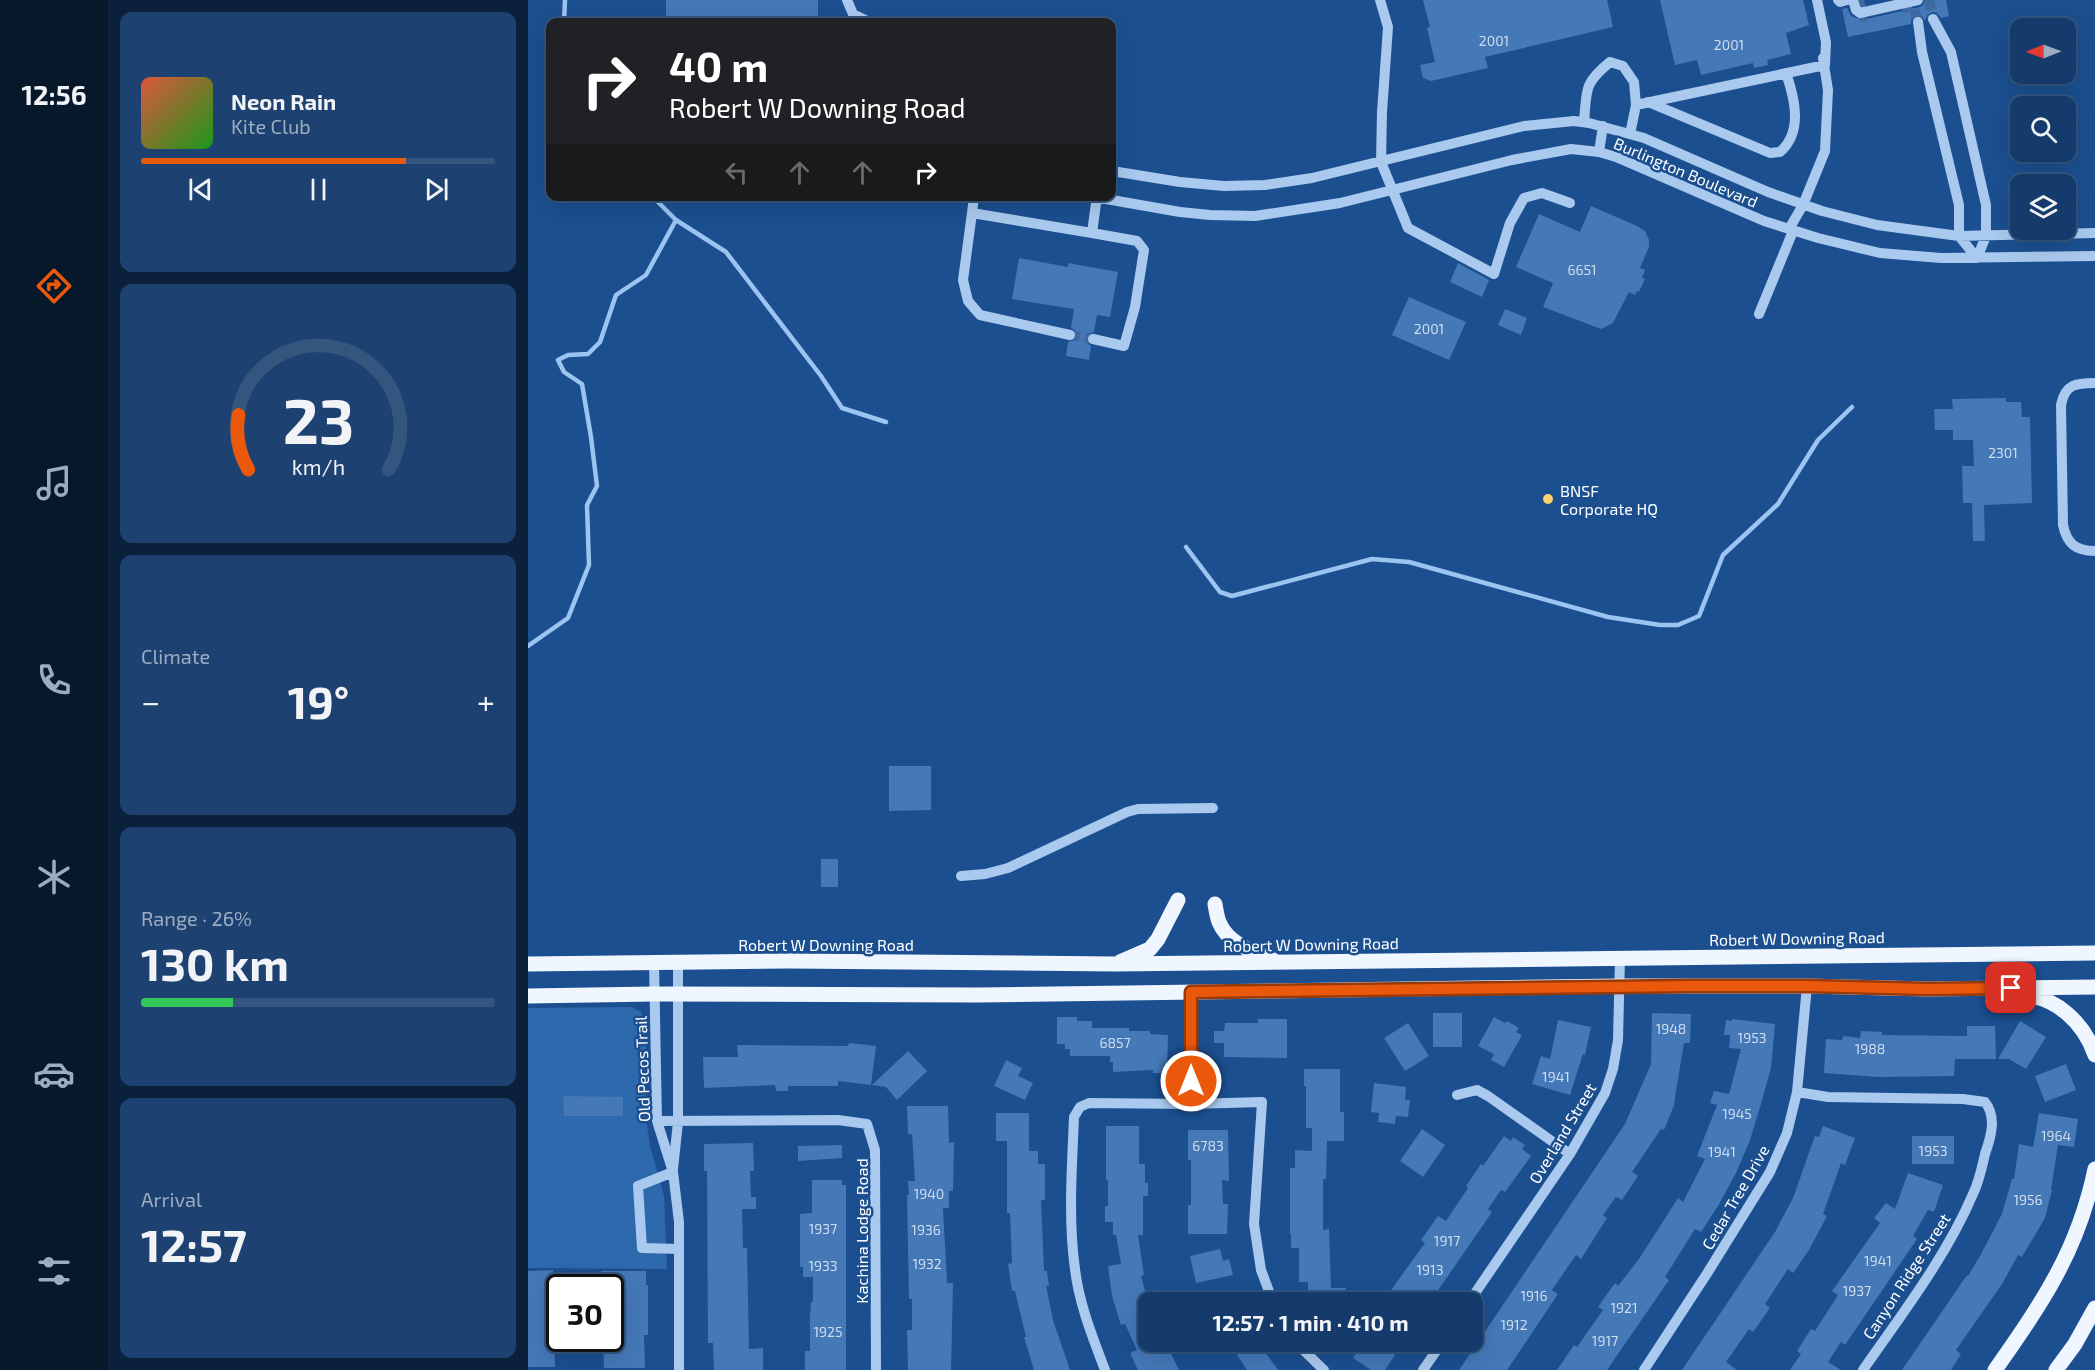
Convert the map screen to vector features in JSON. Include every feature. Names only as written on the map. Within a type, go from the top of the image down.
[{"type":"main road","points":[[1115,964],[1150,949],[1158,939],[1178,900]]},
{"type":"main road","points":[[1215,904],[1219,923],[1228,935],[1242,947],[1278,963]]},
{"type":"main road","name":"Robert W Downing Road","points":[[528,964],[790,961],[1278,963],[2095,953]]},
{"type":"main road","points":[[528,996],[978,995],[1621,986],[1807,986],[1927,989],[2095,987]]},
{"type":"main road","points":[[1927,989],[1940,997],[2024,995],[2050,1002],[2076,1021],[2084,1031],[2095,1055]]},
{"type":"main road","points":[[1995,1370],[2060,1272],[2078,1232],[2095,1169]]},
{"type":"main road","points":[[2056,1370],[2075,1344],[2095,1308]]},
{"type":"street","points":[[847,0],[853,14],[861,18]]},
{"type":"street","points":[[1380,0],[1388,27],[1381,162],[1408,228],[1494,274],[1510,223],[1524,198],[1542,194],[1570,203]]},
{"type":"street","points":[[1759,314],[1791,230],[1825,151],[1828,90],[1812,0]]},
{"type":"street","points":[[1817,0],[1826,42],[1825,65]]},
{"type":"street","points":[[1838,0],[1840,2],[1847,0]]},
{"type":"street","points":[[1853,0],[1856,10],[1860,13],[1918,0]]},
{"type":"street","points":[[1918,22],[1922,52],[1959,205],[1959,236],[1977,258],[1986,236],[1986,205],[1951,52],[1933,19]]},
{"type":"street","points":[[1584,122],[1587,90],[1592,76],[1610,62],[1623,66],[1634,82],[1636,105],[1630,134]]},
{"type":"street","points":[[1636,105],[1825,65]]},
{"type":"street","points":[[1648,102],[1770,153],[1780,152],[1792,137],[1795,120],[1794,101],[1786,73]]},
{"type":"street","name":"Burlington Boulevard","points":[[1116,172],[1180,182],[1224,186],[1265,185],[1312,178],[1524,126],[1554,122],[1584,122],[1644,138],[1803,205],[1877,225],[1959,236],[2095,233]]},
{"type":"street","points":[[1599,152],[1603,126]]},
{"type":"street","name":"Burlington Boulevard","points":[[1116,201],[1190,213],[1255,216],[1340,204],[1512,160],[1569,149],[1599,152],[1616,157],[1696,193],[1791,230],[1880,253],[1977,258],[2095,256]]},
{"type":"street","points":[[973,201],[963,280],[968,301],[980,315],[1070,335]]},
{"type":"street","points":[[1092,233],[1094,201]]},
{"type":"street","points":[[972,213],[1137,240],[1144,250],[1136,307],[1124,346],[1093,339]]},
{"type":"street","points":[[2095,383],[2080,383],[2067,388],[2061,405],[2063,525],[2071,545],[2080,550],[2095,551]]},
{"type":"street","points":[[962,876],[985,874],[1008,868],[1127,812],[1148,809],[1213,808]]},
{"type":"street","name":"Overland Street","points":[[1476,1292],[1570,1155],[1605,1093],[1613,1069],[1618,1040],[1620,958]]},
{"type":"street","name":"Old Pecos Trail","points":[[654,962],[657,1121],[673,1172],[679,1222],[679,1370]]},
{"type":"street","name":"Old Pecos Trail","points":[[673,1172],[678,1122],[678,962]]},
{"type":"street","name":"Cedar Tree Drive","points":[[1644,1370],[1770,1172],[1787,1133],[1797,1092],[1807,986]]},
{"type":"street","points":[[1191,992],[1191,1104]]},
{"type":"street","points":[[1457,1095],[1477,1090],[1570,1155]]},
{"type":"street","name":"Canyon Ridge Street","points":[[1797,1092],[1828,1097],[1963,1099],[1985,1102],[1991,1109],[1990,1137],[1974,1192],[1951,1239],[1863,1370]]},
{"type":"street","points":[[1105,1370],[1089,1327],[1075,1270],[1071,1202],[1074,1117],[1080,1107],[1089,1103],[1262,1102],[1254,1224],[1261,1270],[1269,1292]]},
{"type":"street","name":"Kachina Lodge Road","points":[[657,1121],[838,1120],[867,1124],[875,1150],[876,1370]]},
{"type":"street","points":[[673,1172],[638,1186],[642,1248],[679,1249]]},
{"type":"street","points":[[1305,1352],[1324,1370]]},
{"type":"street","points":[[1423,1370],[1435,1352]]},
{"type":"shaded area","points":[[631,1007],[641,1012],[646,1026],[646,1119],[650,1146],[664,1196],[667,1269],[528,1268],[528,1008]]},
{"type":"building","points":[[666,0],[818,0],[818,18],[666,18]]},
{"type":"building","points":[[1423,0],[1607,0],[1613,27],[1485,57],[1488,68],[1431,81],[1423,78],[1420,65],[1435,62]]},
{"type":"building","points":[[1660,0],[1803,0],[1809,25],[1786,33],[1791,54],[1767,60],[1768,65],[1754,68],[1753,63],[1701,75],[1697,60],[1675,65]]},
{"type":"building","points":[[1925,0],[1946,0],[1949,16],[1941,18],[1933,12],[1927,15],[1925,21],[1921,15],[1916,15],[1911,19],[1911,24],[1848,37],[1842,9],[1847,8],[1851,16],[1862,20],[1920,7]]},
{"type":"building","points":[[1591,206],[1637,226],[1645,231],[1649,240],[1649,247],[1640,268],[1645,270],[1642,278],[1645,279],[1639,292],[1637,291],[1635,295],[1629,292],[1613,323],[1601,329],[1543,307],[1553,283],[1516,267],[1539,214],[1580,232]]},
{"type":"building","points":[[1019,258],[1068,267],[1068,263],[1118,272],[1110,317],[1097,315],[1094,332],[1086,337],[1086,342],[1091,346],[1089,360],[1066,356],[1068,342],[1075,340],[1077,336],[1075,330],[1071,328],[1074,309],[1012,299]]},
{"type":"building","points":[[1458,263],[1489,280],[1482,297],[1450,282]]},
{"type":"building","points":[[1409,297],[1466,322],[1449,360],[1392,335]]},
{"type":"building","points":[[1505,309],[1527,318],[1521,335],[1498,325]]},
{"type":"building","points":[[2006,398],[2006,402],[2021,402],[2022,417],[2030,417],[2032,503],[1984,505],[1985,541],[1973,541],[1972,503],[1963,503],[1962,466],[1974,466],[1973,440],[1953,440],[1953,430],[1935,430],[1934,409],[1953,409],[1952,399]]},
{"type":"building","points":[[889,766],[931,766],[931,810],[889,811]]},
{"type":"building","points":[[821,859],[838,859],[838,887],[821,887]]},
{"type":"building","points":[[1433,1013],[1462,1013],[1462,1047],[1433,1047]]},
{"type":"building","points":[[1652,1013],[1691,1014],[1690,1043],[1684,1043],[1675,1103],[1664,1130],[1661,1129],[1632,1172],[1638,1176],[1622,1200],[1616,1197],[1603,1215],[1607,1218],[1581,1259],[1576,1255],[1552,1290],[1558,1294],[1507,1370],[1459,1370],[1471,1352],[1483,1352],[1483,1334],[1625,1124],[1651,1064]]},
{"type":"building","points":[[1057,1017],[1077,1017],[1077,1021],[1092,1021],[1092,1028],[1129,1028],[1129,1031],[1150,1031],[1150,1034],[1168,1035],[1167,1073],[1153,1073],[1153,1070],[1113,1072],[1113,1062],[1110,1062],[1110,1056],[1070,1056],[1070,1049],[1065,1049],[1065,1044],[1057,1044]]},
{"type":"building","points":[[1494,1017],[1519,1028],[1516,1032],[1522,1035],[1504,1067],[1491,1060],[1494,1054],[1478,1046]]},
{"type":"building","points":[[1258,1019],[1287,1019],[1287,1058],[1224,1057],[1224,1043],[1214,1043],[1214,1031],[1224,1031],[1225,1023],[1258,1023]]},
{"type":"building","points":[[1732,1019],[1775,1024],[1771,1068],[1750,1140],[1736,1173],[1701,1232],[1695,1229],[1665,1277],[1669,1280],[1607,1370],[1557,1370],[1574,1345],[1577,1347],[1603,1310],[1598,1307],[1615,1283],[1618,1286],[1639,1259],[1678,1198],[1683,1202],[1705,1159],[1697,1156],[1717,1105],[1710,1103],[1714,1091],[1729,1094],[1741,1049],[1729,1048],[1730,1035],[1724,1035],[1726,1020],[1732,1021]]},
{"type":"building","points":[[1558,1020],[1591,1027],[1585,1055],[1583,1054],[1570,1095],[1532,1084],[1541,1056],[1550,1059]]},
{"type":"building","points":[[2020,1021],[2046,1037],[2026,1069],[2009,1059],[1998,1059]]},
{"type":"building","points":[[1408,1023],[1429,1056],[1405,1071],[1384,1038]]},
{"type":"building","points":[[1967,1026],[1995,1026],[1996,1059],[1955,1059],[1954,1076],[1878,1077],[1824,1073],[1826,1039],[1842,1040],[1843,1036],[1860,1038],[1861,1031],[1882,1032],[1882,1035],[1967,1036]]},
{"type":"building","points":[[849,1043],[876,1046],[871,1085],[838,1081],[838,1086],[788,1086],[788,1091],[776,1091],[775,1085],[704,1088],[703,1057],[738,1057],[737,1045],[848,1046]]},
{"type":"building","points":[[908,1051],[927,1071],[897,1100],[886,1087],[872,1085]]},
{"type":"building","points":[[1006,1060],[1022,1068],[1018,1076],[1033,1083],[1025,1100],[994,1086]]},
{"type":"building","points":[[2066,1064],[2076,1090],[2045,1102],[2035,1076]]},
{"type":"building","points":[[1304,1069],[1340,1069],[1340,1112],[1344,1112],[1344,1141],[1327,1141],[1326,1179],[1323,1179],[1323,1230],[1329,1229],[1331,1288],[1346,1288],[1346,1292],[1308,1292],[1308,1282],[1299,1282],[1299,1248],[1291,1248],[1290,1168],[1295,1168],[1295,1150],[1312,1151],[1312,1128],[1306,1128],[1306,1086],[1304,1086]]},
{"type":"building","points":[[1374,1083],[1406,1087],[1405,1100],[1410,1100],[1408,1117],[1396,1116],[1395,1124],[1378,1122],[1379,1113],[1371,1112]]},
{"type":"building","points":[[563,1096],[623,1097],[623,1116],[564,1116]]},
{"type":"building","points":[[907,1106],[948,1106],[949,1143],[954,1142],[953,1191],[949,1191],[949,1208],[943,1208],[947,1283],[953,1283],[951,1370],[908,1370],[907,1330],[912,1330],[912,1299],[909,1299],[907,1195],[909,1195],[908,1181],[915,1181],[912,1134],[908,1134]]},
{"type":"building","points":[[996,1113],[1029,1113],[1029,1151],[1038,1151],[1038,1164],[1045,1164],[1045,1200],[1041,1200],[1044,1271],[1047,1271],[1049,1286],[1046,1286],[1053,1320],[1070,1370],[1034,1370],[1024,1337],[1026,1337],[1015,1291],[1012,1291],[1008,1264],[1012,1263],[1010,1213],[1007,1213],[1007,1141],[996,1141]]},
{"type":"building","points":[[2039,1113],[2078,1119],[2074,1147],[2058,1145],[2052,1190],[2045,1218],[2022,1257],[2018,1255],[2002,1284],[1956,1350],[1961,1354],[1951,1370],[1902,1370],[1980,1256],[2002,1214],[2012,1179],[2014,1179],[2019,1144],[2033,1147]]},
{"type":"building","points":[[1106,1126],[1139,1126],[1139,1164],[1145,1164],[1148,1196],[1143,1196],[1143,1235],[1138,1235],[1144,1275],[1141,1276],[1145,1292],[1138,1292],[1138,1352],[1170,1352],[1179,1370],[1138,1370],[1130,1353],[1137,1350],[1125,1324],[1121,1325],[1112,1296],[1108,1266],[1121,1264],[1116,1235],[1113,1235],[1113,1222],[1105,1222],[1105,1206],[1108,1206],[1108,1180],[1106,1180]]},
{"type":"building","points":[[1823,1126],[1855,1138],[1845,1165],[1841,1163],[1823,1214],[1827,1216],[1809,1250],[1793,1273],[1788,1269],[1765,1304],[1770,1308],[1753,1332],[1749,1329],[1726,1362],[1737,1370],[1682,1370],[1775,1232],[1793,1198],[1815,1136],[1819,1137]]},
{"type":"building","points":[[1422,1129],[1445,1145],[1423,1177],[1400,1161]]},
{"type":"building","points":[[1188,1130],[1228,1130],[1229,1181],[1222,1180],[1223,1204],[1228,1204],[1227,1234],[1188,1234],[1188,1205],[1191,1205],[1191,1160],[1188,1160]]},
{"type":"building","points":[[1504,1136],[1511,1141],[1513,1137],[1525,1145],[1522,1149],[1531,1156],[1505,1192],[1501,1190],[1488,1209],[1492,1212],[1437,1292],[1390,1292],[1425,1243],[1421,1240],[1438,1216],[1446,1221],[1468,1188],[1466,1186],[1481,1164],[1483,1166]]},
{"type":"building","points":[[1912,1136],[1954,1136],[1954,1164],[1912,1164]]},
{"type":"building","points":[[753,1143],[754,1171],[750,1171],[751,1197],[756,1197],[756,1209],[742,1209],[743,1248],[747,1248],[749,1349],[763,1348],[763,1370],[714,1370],[713,1343],[708,1343],[707,1171],[704,1171],[704,1144]]},
{"type":"building","points":[[842,1145],[842,1158],[798,1161],[798,1146]]},
{"type":"building","points":[[1908,1173],[1943,1185],[1934,1212],[1928,1210],[1913,1236],[1917,1239],[1845,1345],[1841,1342],[1828,1362],[1841,1370],[1790,1370],[1801,1354],[1797,1351],[1811,1329],[1815,1331],[1838,1295],[1832,1291],[1880,1223],[1874,1218],[1886,1203],[1895,1209]]},
{"type":"building","points":[[812,1180],[842,1180],[842,1185],[846,1185],[846,1370],[805,1370],[805,1351],[810,1351],[813,1277],[803,1277],[803,1267],[800,1267],[800,1214],[812,1213]]},
{"type":"building","points":[[1220,1249],[1223,1261],[1229,1259],[1233,1275],[1196,1283],[1190,1256]]},
{"type":"building","points":[[553,1270],[553,1274],[546,1274],[546,1352],[555,1352],[555,1367],[528,1367],[528,1271]]},
{"type":"building","points":[[601,1271],[646,1271],[648,1335],[644,1335],[645,1368],[604,1368],[603,1352],[624,1352],[624,1274],[601,1274]]},
{"type":"building","points":[[1235,1352],[1265,1352],[1278,1370],[1247,1370]]},
{"type":"building","points":[[1357,1352],[1397,1352],[1385,1370],[1371,1370],[1353,1358]]},
{"type":"waterway","points":[[564,18],[565,0]]},
{"type":"waterway","points":[[657,201],[676,220],[726,252],[821,376],[842,408],[886,422]]},
{"type":"waterway","points":[[528,646],[568,618],[589,565],[587,505],[597,486],[591,437],[582,384],[564,372],[558,360],[568,355],[588,354],[600,342],[616,295],[646,275],[676,220]]},
{"type":"waterway","points":[[1186,547],[1220,592],[1232,596],[1372,559],[1409,562],[1608,617],[1660,625],[1678,625],[1699,616],[1723,555],[1778,504],[1818,440],[1852,407]]},
{"type":"tunnel","points":[[1859,0],[1863,17],[1866,16]]},
{"type":"tunnel","points":[[1929,0],[1933,19]]},
{"type":"tunnel","points":[[1902,8],[1913,6],[1918,22]]},
{"type":"tunnel","points":[[1070,335],[1093,339]]},
{"type":"place","name":"BNSF Corporate HQ","points":[[1548,499]]},
{"type":"route","points":[[1191,1081],[1191,992],[1691,986],[2011,988]]}]
